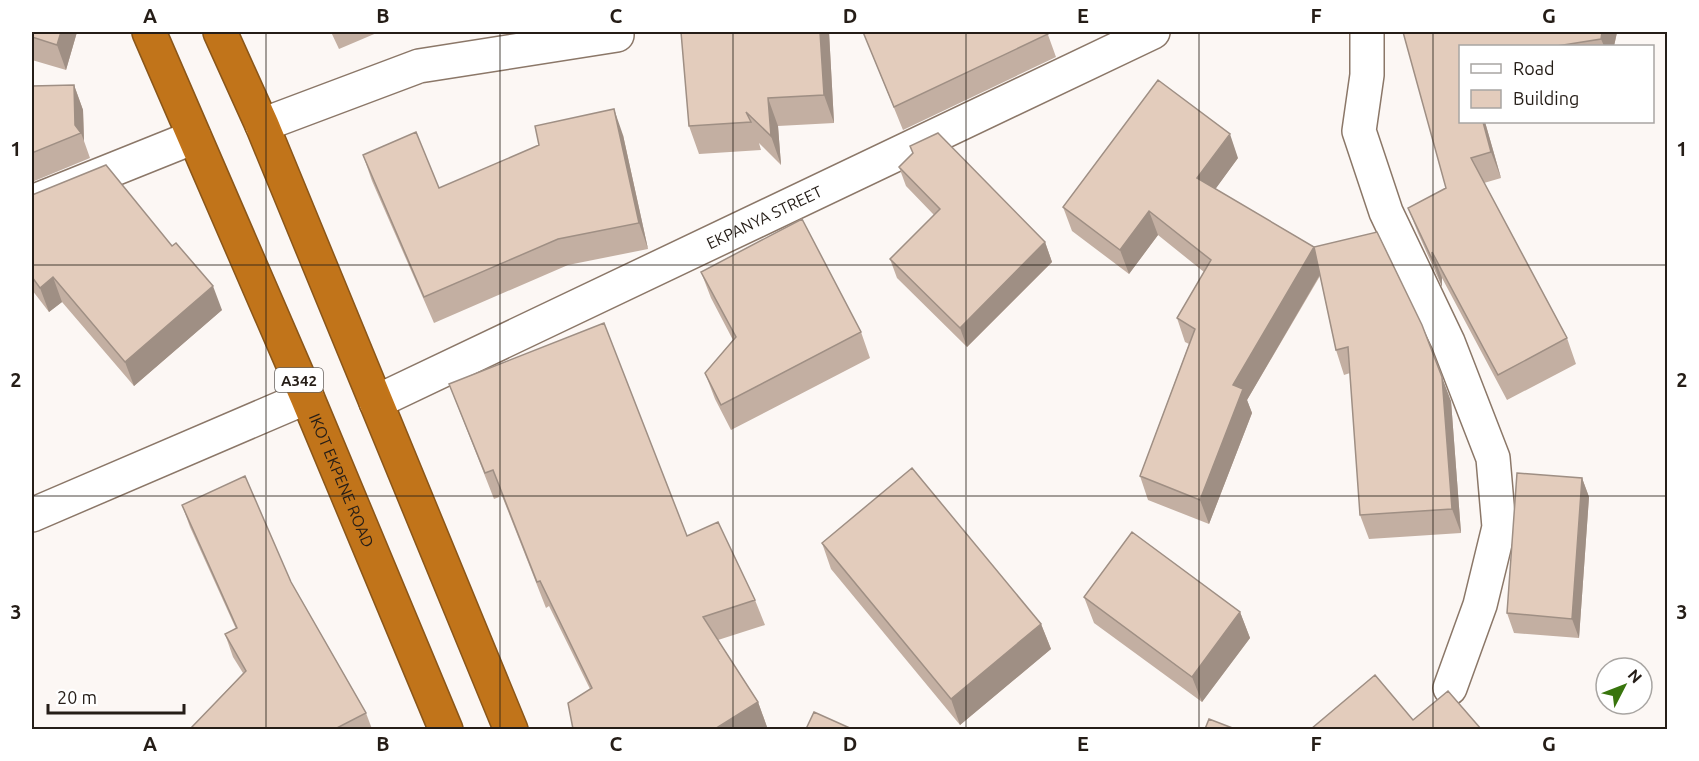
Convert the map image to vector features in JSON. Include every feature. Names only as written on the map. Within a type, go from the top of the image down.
[{"type":"highway","name":"IKOT EKPENE ROAD","points":[[148,32],[307,397],[446,729]]},
{"type":"highway","points":[[220,32],[262,125],[511,729]]},
{"type":"street","name":"EKPANYA STREET","points":[[376,402],[1153,32]]},
{"type":"street","points":[[1367,32],[1367,75],[1359,131],[1386,212],[1448,342],[1493,458],[1499,527],[1480,605],[1449,688]]},
{"type":"street","points":[[262,125],[419,66],[617,35]]},
{"type":"street","points":[[32,202],[194,137]]},
{"type":"street","points":[[32,515],[307,397]]},
{"type":"building","points":[[32,32],[61,32],[57,45],[32,37]]},
{"type":"building","points":[[681,32],[820,32],[824,95],[768,98],[771,136],[746,112],[751,122],[689,126]]},
{"type":"building","points":[[863,32],[1047,32],[1048,34],[894,107]]},
{"type":"building","points":[[1403,32],[1602,32],[1601,39],[1563,45],[1459,45],[1459,123],[1483,123],[1491,152],[1471,158],[1567,338],[1498,375],[1432,252],[1433,261],[1408,208],[1446,188]]},
{"type":"building","points":[[1158,80],[1230,134],[1197,178],[1314,247],[1233,385],[1243,389],[1200,500],[1140,476],[1195,329],[1177,318],[1211,260],[1149,211],[1120,250],[1063,207]]},
{"type":"building","points":[[74,85],[75,125],[81,133],[32,153],[32,86]]},
{"type":"building","points":[[614,109],[639,223],[558,239],[424,297],[363,155],[416,132],[439,188],[539,145],[535,126]]},
{"type":"building","points":[[938,133],[1045,242],[960,328],[890,259],[940,209],[899,167],[913,153],[910,146]]},
{"type":"building","points":[[106,165],[172,246],[176,243],[213,286],[125,362],[53,277],[40,288],[32,277],[32,195]]},
{"type":"building","points":[[802,219],[861,332],[721,405],[705,373],[736,337],[701,272]]},
{"type":"building","points":[[1377,232],[1422,325],[1442,377],[1452,509],[1360,515],[1348,347],[1336,350],[1314,247]]},
{"type":"building","points":[[604,323],[687,536],[718,522],[755,600],[703,617],[758,702],[715,729],[573,729],[568,703],[592,688],[540,581],[537,582],[493,470],[485,473],[449,384]]},
{"type":"building","points":[[912,468],[1041,624],[951,699],[822,543]]},
{"type":"building","points":[[1517,473],[1582,478],[1572,619],[1507,613]]},
{"type":"building","points":[[245,476],[291,582],[366,713],[335,729],[190,729],[246,671],[225,634],[237,628],[182,505]]},
{"type":"building","points":[[1132,532],[1240,612],[1192,677],[1084,597]]},
{"type":"building","points":[[1375,675],[1413,720],[1448,691],[1481,729],[1311,729]]},
{"type":"building","points":[[814,712],[852,729],[806,729]]},
{"type":"building","points":[[1209,719],[1235,729],[1205,729]]}]
